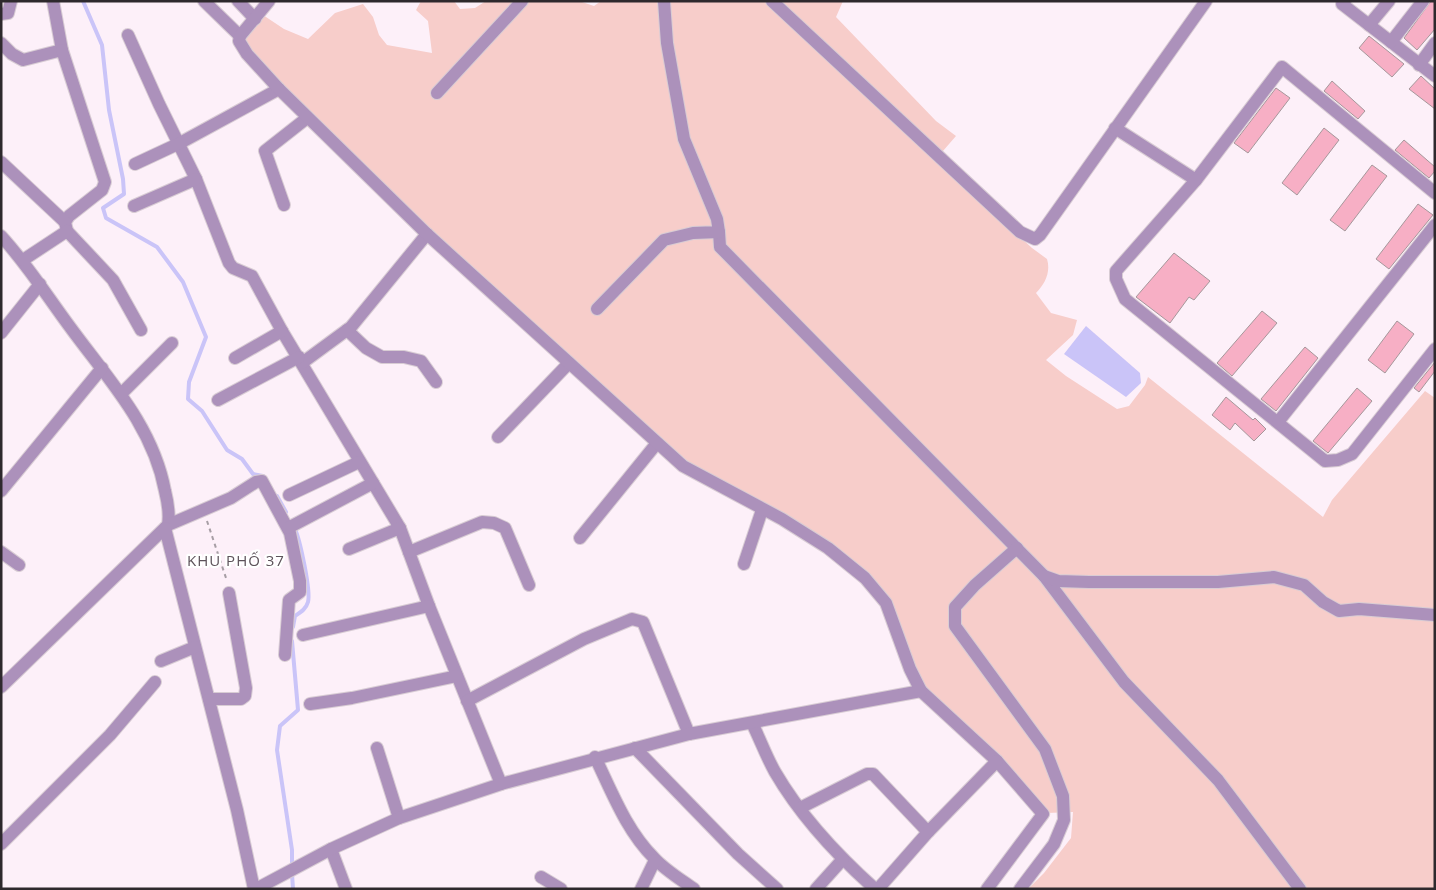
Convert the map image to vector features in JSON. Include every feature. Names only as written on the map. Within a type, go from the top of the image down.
[{"type":"street","points":[[1,14],[8,13],[11,1]]},
{"type":"street","points":[[23,260],[66,226],[75,209],[102,190],[105,182],[62,50],[53,1]]},
{"type":"street","points":[[204,1],[240,36]]},
{"type":"street","points":[[238,1],[255,19]]},
{"type":"street","points":[[269,1],[240,36],[240,45],[308,118],[427,234],[683,466],[828,548],[865,578],[886,603],[910,669],[921,691],[998,761],[1043,814],[987,889]]},
{"type":"street","points":[[437,93],[522,1]]},
{"type":"street","points":[[664,1],[667,43],[684,139],[717,219],[720,247],[1044,576],[1124,682],[1218,780],[1300,889]]},
{"type":"street","points":[[772,1],[1020,232],[1035,239],[1040,235],[1206,1]]},
{"type":"street","points":[[1344,1],[1342,4],[1435,76]]},
{"type":"street","points":[[1369,25],[1389,1]]},
{"type":"street","points":[[1391,42],[1423,1]]},
{"type":"street","points":[[128,35],[196,179],[229,263],[233,268],[252,276],[282,331],[400,528],[500,784]]},
{"type":"street","points":[[1419,65],[1435,43]]},
{"type":"street","points":[[1,44],[12,54],[23,60],[62,50]]},
{"type":"street","points":[[1435,193],[1282,67],[1196,180],[1116,271],[1116,279],[1125,299],[1326,460],[1338,460],[1352,454],[1435,349]]},
{"type":"street","points":[[135,164],[180,143],[279,89]]},
{"type":"street","points":[[284,205],[265,150],[308,118]]},
{"type":"street","points":[[1115,128],[1196,180]]},
{"type":"street","points":[[1,162],[66,226],[113,280],[141,330]]},
{"type":"street","points":[[134,206],[196,179]]},
{"type":"street","points":[[1278,422],[1435,225]]},
{"type":"street","points":[[597,309],[664,240],[692,233],[719,232]]},
{"type":"street","points":[[218,400],[300,360],[346,330],[427,234]]},
{"type":"street","points":[[1,236],[23,260],[121,394],[152,444],[162,474],[170,515],[167,526],[195,647],[237,810],[255,889],[331,849],[399,818],[500,784],[595,757],[689,734],[921,691]]},
{"type":"street","points":[[1,332],[40,284]]},
{"type":"street","points":[[346,330],[366,348],[382,357],[404,357],[421,361],[436,382]]},
{"type":"street","points":[[235,358],[282,331]]},
{"type":"street","points":[[121,394],[172,343]]},
{"type":"street","points":[[498,437],[569,363]]},
{"type":"street","points":[[1,491],[102,368]]},
{"type":"street","points":[[580,538],[657,443]]},
{"type":"street","points":[[289,495],[359,462]]},
{"type":"street","points":[[1,687],[167,526],[231,498],[256,482],[262,481],[293,526],[301,589],[300,592],[289,600],[286,655]]},
{"type":"street","points":[[293,526],[373,483]]},
{"type":"street","points":[[744,564],[762,510]]},
{"type":"street","points":[[409,552],[482,522],[494,523],[506,528],[529,585]]},
{"type":"street","points":[[349,549],[400,528]]},
{"type":"street","points":[[1017,548],[975,585],[955,607],[955,626],[1045,749],[1063,796],[1064,820],[1054,844],[1020,889]]},
{"type":"street","points":[[1,552],[19,565]]},
{"type":"street","points":[[1044,576],[1058,581],[1089,582],[1218,582],[1274,577],[1304,585],[1323,602],[1339,611],[1359,608],[1435,614]]},
{"type":"street","points":[[209,699],[241,699],[245,696],[246,688],[228,593]]},
{"type":"street","points":[[303,635],[429,606]]},
{"type":"street","points":[[467,701],[584,639],[632,619],[643,622],[689,734]]},
{"type":"street","points":[[161,661],[195,647]]},
{"type":"street","points":[[310,704],[352,698],[457,676]]},
{"type":"street","points":[[1,844],[110,735],[155,682]]},
{"type":"street","points":[[752,722],[776,774],[800,808],[843,859],[877,889],[928,832],[998,761]]},
{"type":"street","points":[[377,748],[399,818]]},
{"type":"street","points":[[635,748],[738,854],[777,889]]},
{"type":"street","points":[[595,757],[630,827],[655,860],[694,889]]},
{"type":"street","points":[[800,808],[867,774],[873,774],[928,832]]},
{"type":"street","points":[[331,849],[346,889]]},
{"type":"street","points":[[816,889],[843,859]]},
{"type":"street","points":[[641,889],[655,860]]},
{"type":"street","points":[[541,877],[561,889]]},
{"type":"path","points":[[203,510],[225,569],[228,593]]},
{"type":"shaded area","points":[[421,1],[454,1],[460,9],[475,8],[486,1],[579,1],[594,6],[601,1],[843,1],[836,17],[936,121],[956,136],[936,159],[1032,248],[1047,259],[1048,269],[1046,278],[1036,293],[1051,313],[1077,320],[1073,335],[1046,360],[1066,376],[1117,409],[1129,406],[1145,385],[1148,377],[1323,517],[1332,500],[1425,391],[1435,398],[1435,889],[1028,889],[1044,873],[1071,838],[1073,812],[1047,813],[924,689],[868,575],[685,462],[428,229],[250,51],[244,38],[263,15],[284,29],[308,39],[335,13],[363,4],[373,17],[379,35],[387,45],[432,53],[428,21],[416,10]]},
{"type":"shaded area","points":[[1086,326],[1140,373],[1141,383],[1126,397],[1064,354]]},
{"type":"building","points":[[1431,1],[1435,1],[1435,29],[1417,50],[1404,38]]},
{"type":"building","points":[[1369,36],[1404,64],[1392,77],[1359,48]]},
{"type":"building","points":[[1421,76],[1435,89],[1435,109],[1409,89]]},
{"type":"building","points":[[1332,81],[1365,111],[1358,119],[1324,91]]},
{"type":"building","points":[[1276,88],[1290,98],[1248,153],[1234,143]]},
{"type":"building","points":[[1324,128],[1339,140],[1297,195],[1282,183]]},
{"type":"building","points":[[1404,140],[1435,167],[1435,171],[1429,178],[1395,150]]},
{"type":"building","points":[[1372,165],[1387,176],[1345,231],[1330,220]]},
{"type":"building","points":[[1418,204],[1433,215],[1389,269],[1376,259]]},
{"type":"building","points":[[1174,253],[1210,281],[1194,300],[1189,297],[1170,323],[1136,297]]},
{"type":"building","points":[[1262,311],[1277,323],[1232,376],[1217,363]]},
{"type":"building","points":[[1397,321],[1414,334],[1385,373],[1368,360]]},
{"type":"building","points":[[1305,347],[1318,358],[1276,411],[1261,399]]},
{"type":"building","points":[[1435,362],[1435,371],[1419,392],[1414,388]]},
{"type":"building","points":[[1357,388],[1372,401],[1328,453],[1313,441]]},
{"type":"building","points":[[1226,397],[1253,420],[1255,418],[1266,429],[1254,441],[1235,423],[1230,430],[1212,415]]},
{"type":"waterway","points":[[83,1],[102,45],[109,110],[123,179],[124,194],[103,208],[106,218],[157,247],[183,282],[206,337],[189,382],[188,399],[202,411],[227,450],[242,459],[253,474],[263,476]]},
{"type":"waterway","points":[[277,496],[286,512]]},
{"type":"waterway","points":[[293,627],[295,616],[306,607],[309,596],[300,544],[295,529]]},
{"type":"waterway","points":[[292,641],[298,710],[280,726],[277,750],[292,850],[292,867]]},
{"type":"waterway","points":[[292,874],[293,889]]},
{"type":"district","name":"KHU PHỐ 37","points":[[236,560]]}]
